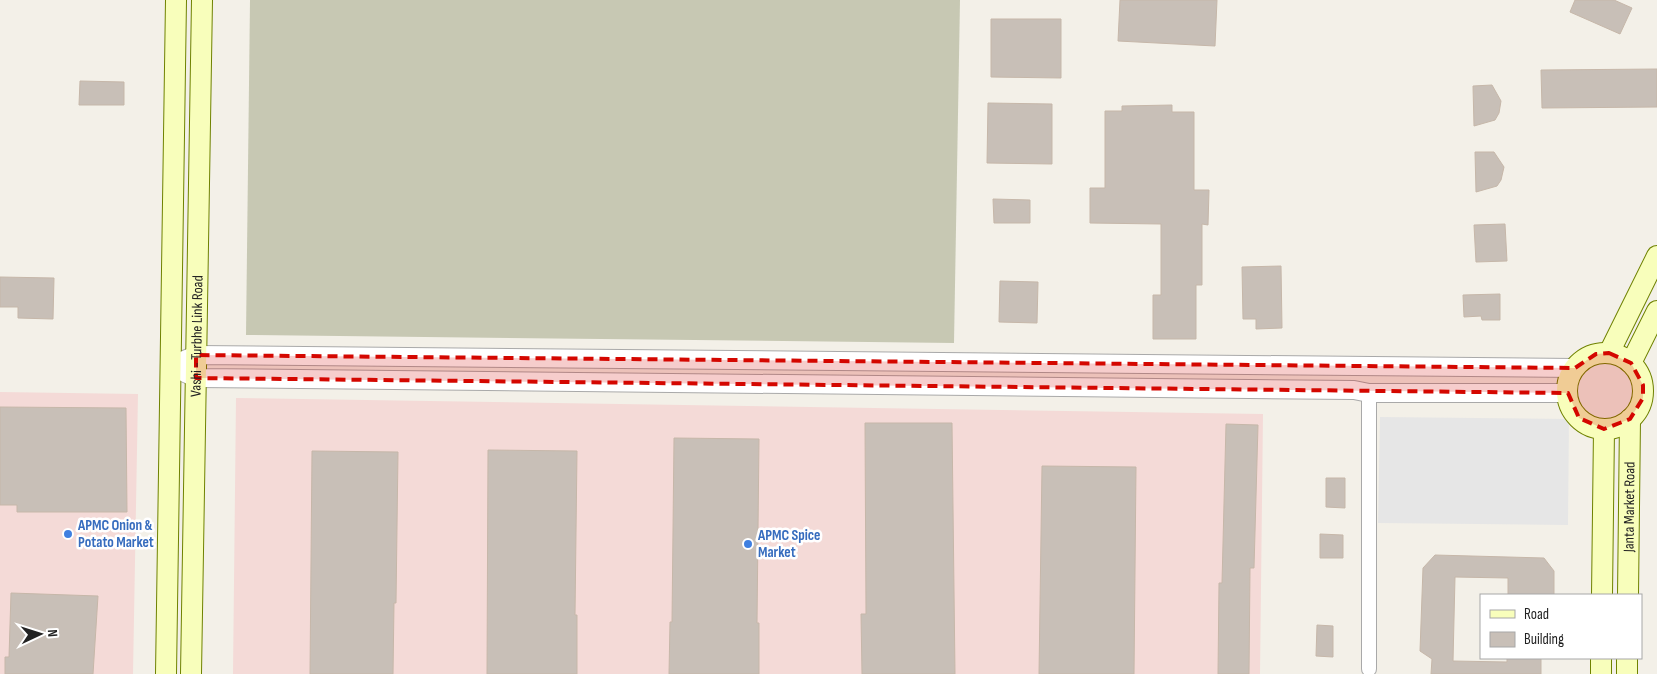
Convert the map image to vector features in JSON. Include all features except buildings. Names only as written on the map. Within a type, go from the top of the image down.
[{"type":"main road","name":"Vashi - Turbhe Link Road","points":[[166,674],[176,0]]},
{"type":"main road","name":"Vashi - Turbhe Link Road","points":[[191,674],[202,0]]},
{"type":"main road","points":[[1609,353],[1657,256]]},
{"type":"main road","points":[[1631,363],[1657,311]]},
{"type":"main road","points":[[1609,353],[1621,356],[1631,363],[1639,373],[1643,385],[1643,398],[1638,410],[1630,419],[1614,428],[1595,428],[1579,418],[1569,402],[1569,380],[1575,368],[1584,359],[1596,354],[1609,353]]},
{"type":"main road","name":"Janta Market Road","points":[[1628,594],[1630,419]]},
{"type":"main road","name":"Janta Market Road","points":[[1602,594],[1604,429]]},
{"type":"main road","points":[[1601,674],[1602,659]]},
{"type":"main road","points":[[1627,659],[1627,674]]},
{"type":"street","points":[[170,366],[196,355],[1575,368]]},
{"type":"street","points":[[170,366],[196,378],[1345,390],[1369,393],[1568,392]]},
{"type":"street","points":[[1369,393],[1369,670]]},
{"type":"highlighted area","points":[[1609,353],[1631,363],[1643,385],[1643,398],[1630,419],[1604,429],[1579,418],[1568,393],[196,378],[196,355],[1575,368],[1596,354]]},
{"type":"shaded area","points":[[250,0],[960,0],[954,343],[246,335]]},
{"type":"shaded area","name":"APMC Onion & Potato Market","points":[[0,392],[138,394],[133,674],[0,674]]},
{"type":"shaded area","name":"APMC Spice Market","points":[[236,398],[1263,414],[1260,674],[233,674]]},
{"type":"shaded area","points":[[1380,417],[1569,419],[1568,525],[1378,523]]},
{"type":"place","name":"APMC Onion & Potato Market","points":[[68,534]]},
{"type":"place","name":"APMC Spice Market","points":[[748,544]]}]
